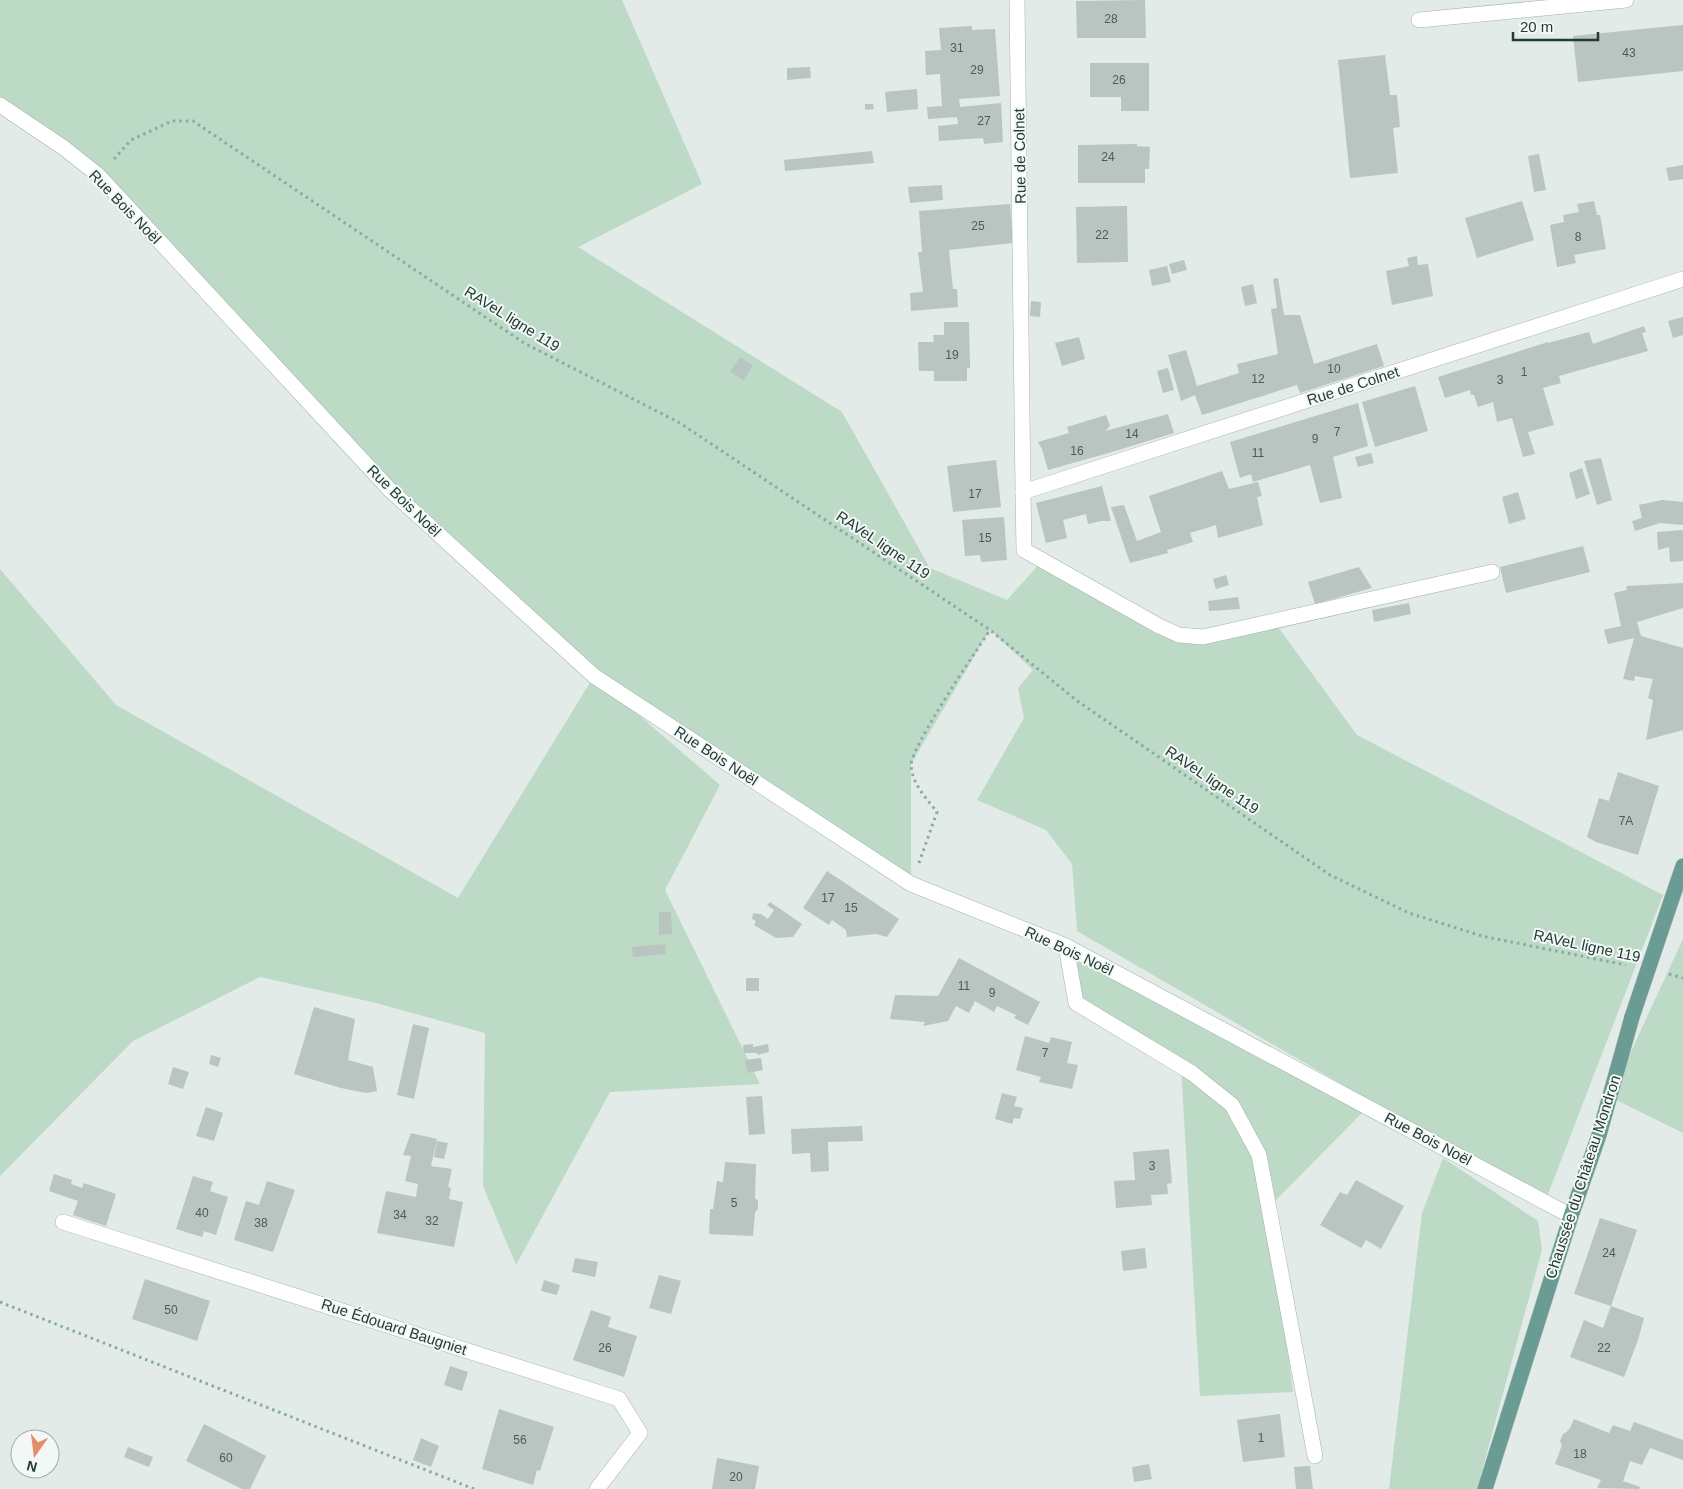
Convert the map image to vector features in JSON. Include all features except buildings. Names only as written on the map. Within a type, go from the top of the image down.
[{"type":"main road","name":"Chaussée du Château Mondron","points":[[1486,1489],[1571,1216],[1599,1135],[1632,1017],[1683,866]]},
{"type":"street","name":"Rue de Colnet","points":[[1017,0],[1024,550],[1159,626],[1179,635],[1203,637],[1492,572]]},
{"type":"street","points":[[1419,20],[1626,0]]},
{"type":"street","name":"Rue Bois Noël","points":[[0,105],[64,148],[98,176],[390,490],[594,676],[911,884],[1066,946],[1571,1216]]},
{"type":"street","name":"Rue de Colnet","points":[[1023,492],[1683,279]]},
{"type":"street","points":[[1066,946],[1076,1003],[1192,1073],[1232,1105],[1260,1155],[1314,1456]]},
{"type":"street","name":"Rue Édouard Baugniet","points":[[63,1222],[619,1398],[640,1433],[596,1489]]},
{"type":"path","name":"RAVeL ligne 119","points":[[98,176],[131,140],[172,121],[193,120],[524,343],[680,423],[990,630],[1076,700],[1330,875],[1409,913],[1473,933],[1631,966]]},
{"type":"path","points":[[911,884],[938,812],[915,783],[911,764],[924,735],[990,630]]},
{"type":"path","points":[[1668,974],[1683,978]]},
{"type":"path","points":[[0,1302],[474,1489]]},
{"type":"green space","points":[[0,0],[622,0],[702,184],[578,247],[842,412],[930,568],[1007,600],[1042,561],[1103,595],[1198,637],[1278,627],[1357,735],[1663,895],[1545,1202],[1077,931],[1072,864],[1046,830],[977,800],[1024,718],[1018,688],[1033,670],[990,630],[911,764],[911,884],[598,680],[720,785],[665,890],[760,1084],[610,1092],[516,1265],[483,1186],[485,1033],[372,1002],[260,977],[133,1041],[0,1176],[0,569],[116,705],[458,898],[594,676],[378,478],[98,175],[0,108]]},
{"type":"green space","points":[[1683,939],[1683,1133],[1610,1097]]},
{"type":"green space","points":[[1066,946],[1362,1113],[1269,1207],[1293,1392],[1200,1396],[1181,1066],[1076,1003]]},
{"type":"green space","points":[[1443,1158],[1538,1221],[1542,1250],[1477,1489],[1389,1489],[1422,1213]]}]
